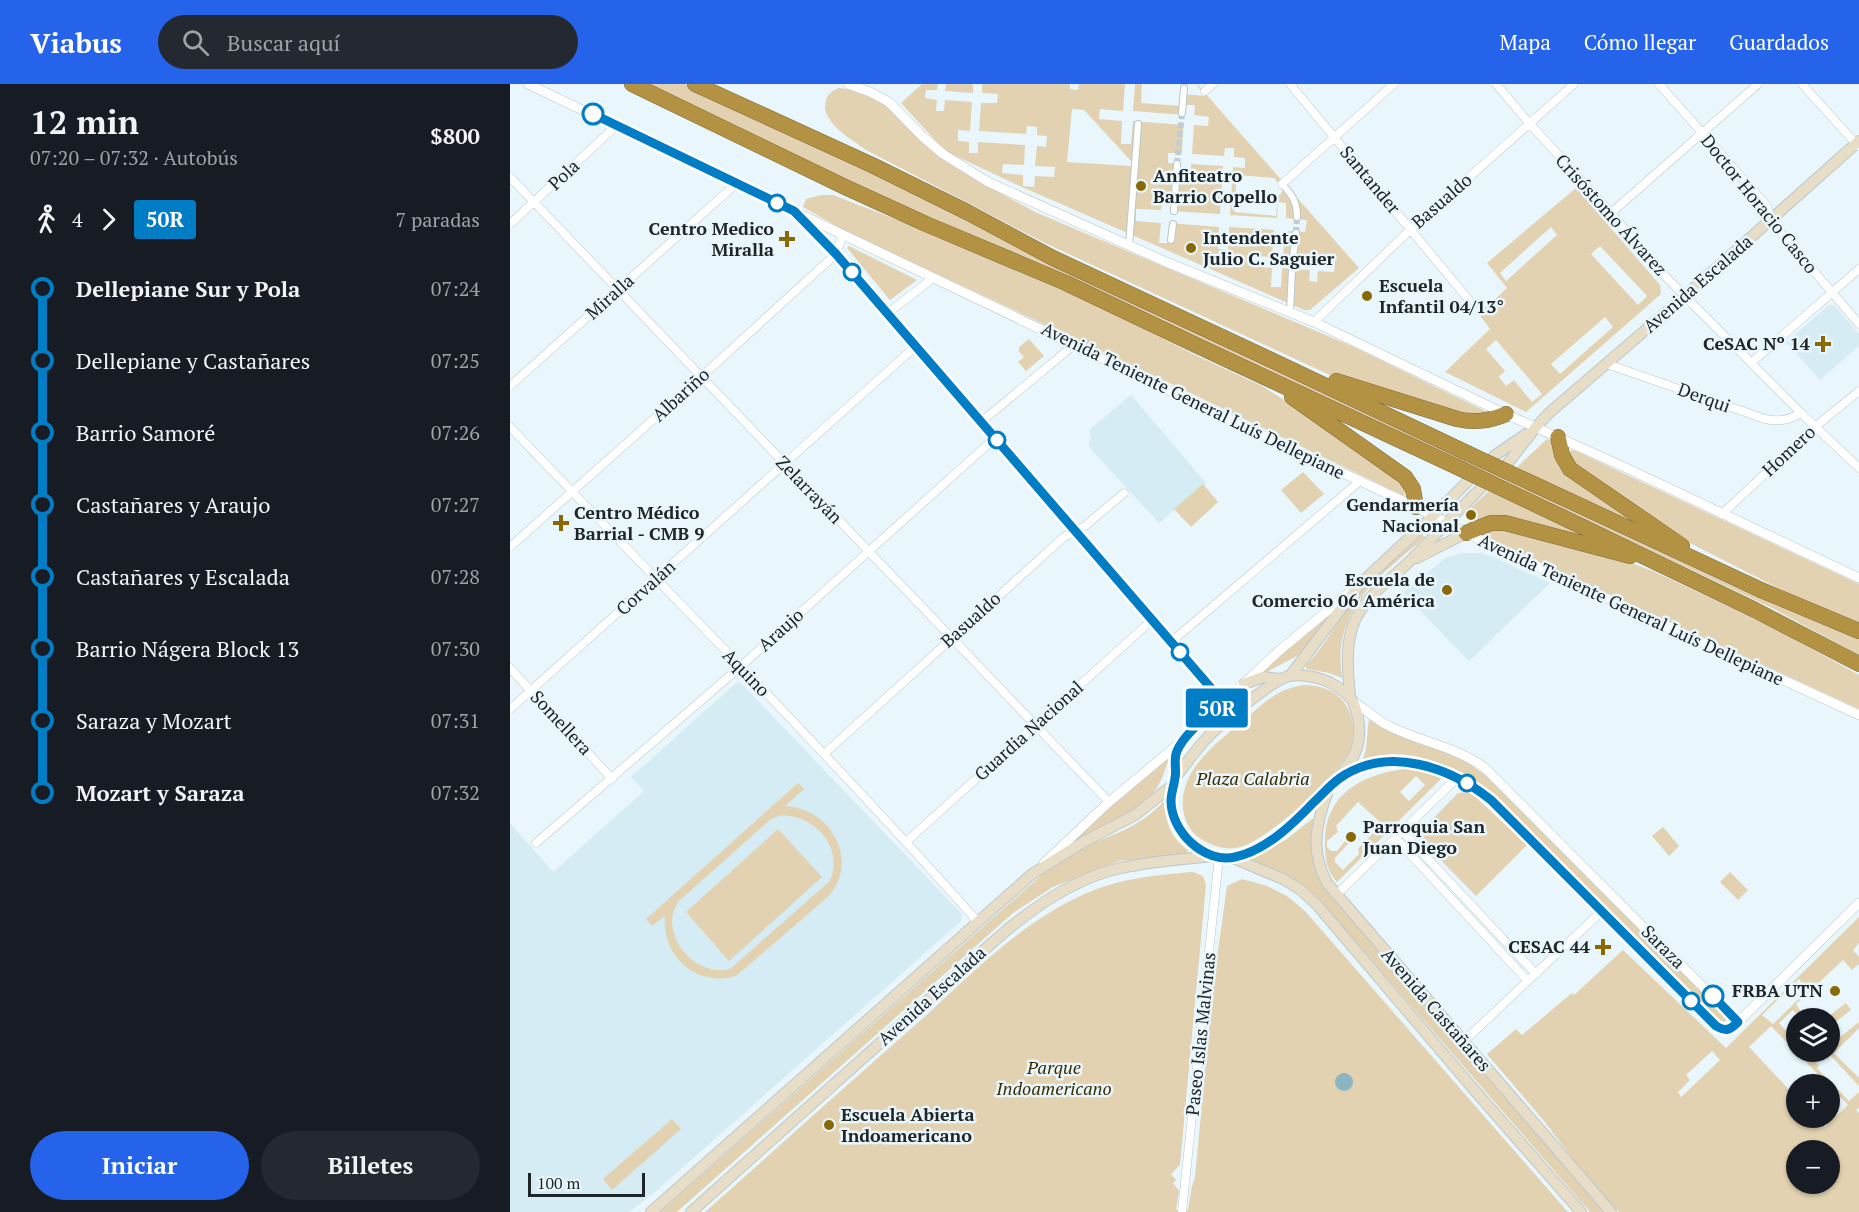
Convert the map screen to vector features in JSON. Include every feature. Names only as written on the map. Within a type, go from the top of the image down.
[{"type":"highway","points":[[632,84],[845,187],[1066,283],[1455,466],[1659,563],[1859,663]]},
{"type":"highway","points":[[695,84],[872,165],[1053,258],[1467,453],[1711,567],[1859,631]]},
{"type":"highway","points":[[1267,358],[1457,419],[1477,422],[1506,414]]},
{"type":"highway","points":[[1257,373],[1405,477],[1413,489],[1416,507]]},
{"type":"highway","points":[[1558,437],[1562,455],[1570,469],[1711,567]]},
{"type":"highway","points":[[1466,533],[1491,523],[1505,523],[1659,563]]},
{"type":"main road","name":"Avenida Escalada","points":[[1508,463],[1549,413],[1858,144]]},
{"type":"main road","name":"Avenida Escalada","points":[[1494,456],[1536,427]]},
{"type":"main road","name":"Avenida Escalada","points":[[1285,677],[1359,585],[1434,516],[1468,481]]},
{"type":"main road","points":[[1182,741],[1175,755],[1175,781],[1171,800],[1179,829],[1195,846],[1216,856],[1233,858],[1269,842],[1285,830],[1339,778],[1355,753],[1360,727],[1352,700],[1347,656],[1354,624],[1361,609],[1374,593],[1481,488]]},
{"type":"main road","points":[[1408,562],[1466,533]]},
{"type":"main road","points":[[1244,684],[1263,677],[1321,679],[1352,700]]},
{"type":"main road","points":[[1175,781],[1207,738],[1258,694],[1285,677]]},
{"type":"main road","name":"Avenida Escalada","points":[[651,1212],[1032,874],[1085,841],[1135,814],[1175,781]]},
{"type":"main road","name":"Avenida Castañares","points":[[1329,787],[1321,810],[1315,846],[1322,873],[1336,895],[1611,1212]]},
{"type":"main road","name":"Avenida Escalada","points":[[691,1212],[993,942],[1037,907],[1081,882],[1119,868],[1158,861],[1216,856]]},
{"type":"main road","name":"Avenida Castañares","points":[[1233,858],[1283,879],[1301,890],[1318,906],[1581,1212]]},
{"type":"street","name":"Avenida Teniente General Luís Dellepiane","points":[[528,84],[1416,507],[1446,524],[1859,716]]},
{"type":"street","points":[[849,84],[889,102],[943,154],[988,182],[1129,246],[1290,311],[1859,578]]},
{"type":"street","points":[[1205,91],[1213,84]]},
{"type":"street","points":[[1293,87],[1302,84]]},
{"type":"street","points":[[1297,217],[1297,204],[1294,197],[1282,184],[1394,84]]},
{"type":"street","name":"Crisóstomo Álvarez","points":[[1496,84],[1685,296],[1859,468]]},
{"type":"street","name":"Basualdo","points":[[1314,322],[1411,229],[1574,84]]},
{"type":"street","name":"Doctor Horacio Casco","points":[[1659,84],[1766,205],[1776,227],[1859,324]]},
{"type":"street","points":[[1611,213],[1758,84]]},
{"type":"street","points":[[1802,84],[1858,144]]},
{"type":"street","name":"Santander","points":[[1293,87],[1473,304]]},
{"type":"street","points":[[1182,113],[1184,88]]},
{"type":"street","points":[[1129,246],[1138,124]]},
{"type":"street","name":"Pola","points":[[510,224],[617,125]]},
{"type":"street","points":[[1174,211],[1178,164]]},
{"type":"street","name":"Zelarrayán","points":[[510,177],[1109,802]]},
{"type":"street","name":"Miralla","points":[[510,386],[737,183]]},
{"type":"street","points":[[794,211],[888,313],[1223,702]]},
{"type":"street","points":[[1171,240],[1173,225]]},
{"type":"street","points":[[1293,257],[1296,233]]},
{"type":"street","name":"Albariño","points":[[510,547],[701,378],[836,254],[843,235]]},
{"type":"street","points":[[1752,362],[1859,269]]},
{"type":"street","points":[[1290,311],[1292,270]]},
{"type":"street","points":[[888,313],[933,278]]},
{"type":"street","points":[[981,422],[1074,345]]},
{"type":"street","name":"Corvalán","points":[[510,709],[916,346]]},
{"type":"street","name":"Derqui","points":[[1607,364],[1765,419],[1785,420],[1801,413]]},
{"type":"street","name":"Homero","points":[[1722,514],[1816,426],[1859,391]]},
{"type":"street","name":"Aquino","points":[[510,427],[824,754],[978,922]]},
{"type":"street","name":"Araujo","points":[[536,843],[740,667],[995,438]]},
{"type":"street","points":[[1171,642],[1360,481]]},
{"type":"street","name":"Basualdo","points":[[824,754],[1064,537],[1085,526],[1124,493]]},
{"type":"street","name":"Avenida Escalada","points":[[1032,874],[1109,802],[1182,741],[1280,651],[1359,585]]},
{"type":"street","name":"Guardia Nacional","points":[[906,842],[1152,620]]},
{"type":"street","name":"Somellera","points":[[510,668],[612,779]]},
{"type":"street","name":"Saraza","points":[[1339,778],[1370,764],[1409,762],[1447,772],[1472,786],[1496,805],[1716,1026],[1729,1030],[1738,1022],[1485,768],[1459,752],[1387,726],[1352,700]]},
{"type":"street","points":[[1336,895],[1457,778]]},
{"type":"street","points":[[1403,832],[1536,974]]},
{"type":"street","points":[[1395,839],[1528,981]]},
{"type":"street","name":"Paseo Islas Malvinas","points":[[1182,1212],[1216,856]]},
{"type":"street","points":[[1738,1022],[1859,903]]},
{"type":"street","points":[[1463,1042],[1602,911]]},
{"type":"shaded area","name":"CeSAC Nº 14","points":[[1829,305],[1835,306],[1859,334],[1859,346],[1820,380],[1786,342]]},
{"type":"shaded area","points":[[1131,395],[1206,483],[1159,523],[1088,446],[1091,438],[1089,430]]},
{"type":"shaded area","points":[[1463,553],[1480,553],[1491,556],[1550,583],[1469,661],[1403,593],[1445,558]]},
{"type":"shaded area","points":[[736,683],[741,683],[962,914],[961,921],[654,1193],[629,1212],[510,1212],[510,823],[553,872],[644,791],[631,777]]},
{"type":"green space","points":[[646,84],[685,84],[841,157],[1029,253],[1357,409],[1731,585],[1859,639],[1859,655],[1774,609],[1055,270],[890,201]]},
{"type":"green space","points":[[922,84],[938,84],[937,90],[926,90],[925,98],[937,100],[936,111],[944,111],[945,100],[972,102],[970,131],[958,130],[958,141],[969,142],[969,153],[978,153],[978,142],[1025,145],[1024,165],[1003,164],[1002,173],[1023,175],[1023,186],[1034,187],[1035,176],[1054,177],[1055,167],[1035,166],[1037,146],[1046,147],[1047,136],[1037,135],[1037,127],[1027,126],[1026,134],[979,131],[981,103],[997,103],[998,94],[982,93],[982,84],[1070,84],[1070,89],[1078,90],[1079,84],[1125,84],[1123,111],[1100,109],[1099,119],[1122,121],[1121,144],[1131,144],[1133,121],[1183,125],[1182,153],[1168,153],[1168,163],[1181,164],[1181,173],[1191,174],[1191,164],[1223,166],[1220,214],[1170,211],[1170,201],[1162,200],[1161,210],[1136,209],[1136,221],[1161,223],[1159,243],[1168,243],[1169,223],[1219,227],[1218,249],[1228,250],[1229,227],[1274,230],[1272,257],[1253,256],[1252,266],[1272,268],[1271,287],[1281,287],[1282,268],[1310,270],[1309,281],[1317,282],[1318,271],[1334,272],[1335,261],[1283,258],[1285,231],[1305,232],[1307,220],[1286,218],[1286,203],[1278,202],[1277,218],[1230,215],[1233,167],[1245,168],[1245,158],[1234,157],[1234,148],[1225,148],[1224,156],[1192,154],[1194,125],[1208,126],[1209,117],[1194,115],[1195,105],[1185,105],[1184,115],[1133,111],[1135,84],[1142,84],[1141,103],[1181,106],[1182,94],[1205,96],[1197,84],[1359,268],[1310,310],[1304,310],[1022,187],[945,151],[901,103]],"holes":[[[1072,109],[1084,110],[1131,161],[1131,166],[1067,162]],[[1237,175],[1274,178],[1284,190],[1278,196],[1276,216],[1234,212]]]},
{"type":"green space","points":[[946,84],[973,84],[973,93],[945,91]]},
{"type":"green space","points":[[839,88],[856,91],[889,108],[960,168],[1035,212],[1354,347],[1487,414],[1480,420],[1334,377],[1045,243],[866,150],[845,135],[832,123],[825,108],[828,96]]},
{"type":"green space","points":[[1576,188],[1660,285],[1661,294],[1526,412],[1445,372],[1490,329],[1479,314],[1507,288],[1487,263]],"holes":[[[1551,227],[1557,235],[1506,281],[1500,273]],[[1600,246],[1647,296],[1638,305],[1591,254]],[[1605,317],[1613,327],[1560,374],[1551,364]],[[1496,340],[1542,394],[1532,402],[1514,380],[1506,386],[1499,377],[1505,371],[1486,349]]]},
{"type":"green space","points":[[833,195],[1037,274],[1193,354],[1262,386],[1333,431],[1407,486],[1404,496],[847,232],[803,207],[806,199]]},
{"type":"green space","points":[[849,246],[917,280],[890,300],[847,248]]},
{"type":"green space","points":[[1029,339],[1044,356],[1026,371],[1018,362],[1024,357],[1019,352],[1019,347]]},
{"type":"green space","points":[[1547,439],[1554,442],[1560,460],[1648,529],[1517,467]]},
{"type":"green space","points":[[1571,450],[1859,584],[1859,622],[1790,594],[1686,541],[1572,466],[1567,453]]},
{"type":"green space","points":[[1303,472],[1324,494],[1301,513],[1281,490]]},
{"type":"green space","points":[[1203,484],[1218,502],[1191,527],[1174,509]]},
{"type":"green space","points":[[1489,491],[1595,539],[1470,524],[1466,517],[1469,509]]},
{"type":"green space","points":[[1492,527],[1616,557],[1655,572],[1768,625],[1859,675],[1859,709],[1491,540],[1485,532]]},
{"type":"green space","points":[[1423,534],[1424,538],[1375,581],[1351,613],[1344,632],[1341,654],[1342,678],[1306,669],[1306,665],[1363,589]]},
{"type":"green space","points":[[1337,606],[1304,650],[1295,657],[1256,676]]},
{"type":"green space","name":"Plaza Calabria","points":[[1303,685],[1329,690],[1345,703],[1352,718],[1353,733],[1352,744],[1344,760],[1302,805],[1252,842],[1240,847],[1225,848],[1201,839],[1189,826],[1183,809],[1183,795],[1194,769],[1212,747],[1265,702],[1283,691]]},
{"type":"green space","points":[[1370,718],[1394,734],[1427,744],[1463,759],[1492,780],[1726,1015],[1726,1021],[1716,1022],[1515,817],[1472,781],[1438,763],[1421,757],[1383,755],[1365,760],[1363,758]]},
{"type":"green space","points":[[1166,758],[1168,761],[1159,785],[1140,806],[1117,821],[1069,844]]},
{"type":"green space","points":[[1405,769],[1443,777],[1337,882],[1329,870],[1326,858],[1326,830],[1330,815],[1337,802],[1347,791],[1359,783],[1388,772]],"holes":[[[1416,776],[1425,785],[1409,801],[1400,792]],[[1358,802],[1382,824],[1358,849],[1359,854],[1343,870],[1335,862],[1335,858],[1349,843],[1346,840],[1337,851],[1331,851],[1327,847],[1327,841],[1338,832],[1336,826]]]},
{"type":"green space","points":[[798,783],[804,789],[785,806],[801,809],[815,816],[836,838],[841,852],[842,867],[838,882],[829,896],[736,976],[707,977],[695,973],[675,955],[669,944],[665,930],[665,916],[652,926],[646,919]],"holes":[[[781,815],[793,817],[815,827],[830,845],[833,856],[830,881],[730,969],[717,970],[704,967],[692,960],[676,939],[672,926],[673,913],[679,901],[771,819]]]},
{"type":"green space","points":[[1470,792],[1527,845],[1476,896],[1420,839],[1421,831],[1458,793]]},
{"type":"green space","points":[[1164,801],[1173,835],[1188,850],[1187,854],[1120,861],[1053,887],[1013,913],[677,1212],[660,1212],[1046,871],[1078,850],[1134,825]]},
{"type":"green space","points":[[1312,819],[1315,822],[1314,862],[1606,1212],[1590,1212],[1311,893],[1296,881],[1266,866],[1248,861],[1287,839]]},
{"type":"green space","points":[[1663,827],[1679,846],[1669,856],[1652,836]]},
{"type":"green space","points":[[778,829],[822,877],[729,961],[686,912]]},
{"type":"green space","name":"Parque Indoamericano","points":[[1193,872],[1203,876],[1206,885],[1180,1165],[1171,1174],[1176,1180],[1173,1183],[1179,1191],[1176,1210],[1188,1210],[1195,1177],[1213,987],[1227,886],[1242,879],[1267,886],[1287,896],[1305,911],[1568,1212],[705,1212],[977,968],[1035,922],[1056,908],[1106,886],[1149,876]]},
{"type":"green space","points":[[1730,872],[1748,890],[1738,900],[1720,882]]},
{"type":"green space","points":[[1859,917],[1859,943],[1853,950],[1859,957],[1859,964],[1852,970],[1843,960],[1796,1004],[1799,1008],[1789,1008],[1808,990],[1799,979],[1762,1015],[1773,1024],[1786,1011],[1786,1016],[1779,1023],[1786,1031],[1786,1041],[1771,1026],[1749,1047],[1786,1086],[1786,1128],[1840,1128],[1840,1113],[1848,1105],[1840,1097],[1840,1092],[1849,1101],[1859,1092],[1859,1108],[1856,1110],[1859,1113],[1859,1212],[1619,1212],[1590,1182],[1544,1121],[1487,1054],[1516,1029],[1522,1035],[1572,993],[1574,995],[1623,950],[1726,1048]],"holes":[[[1712,1051],[1720,1060],[1681,1097],[1678,1092],[1690,1080],[1686,1075]]]},
{"type":"green space","points":[[1846,1003],[1851,1010],[1840,1018],[1839,1008]]},
{"type":"green space","points":[[1859,1022],[1859,1028],[1840,1047],[1840,1037]]},
{"type":"green space","points":[[1840,1059],[1859,1078],[1859,1086],[1836,1062],[1840,1062]]},
{"type":"green space","points":[[1806,1062],[1816,1062],[1819,1066],[1817,1068],[1823,1074],[1818,1074]]},
{"type":"green space","points":[[672,1119],[681,1129],[612,1190],[603,1179]]},
{"type":"water","points":[[1340,1073],[1348,1073],[1353,1078],[1351,1089],[1340,1091],[1335,1086],[1335,1078]]},
{"type":"tunnel","points":[[1177,164],[1182,113]]},
{"type":"tunnel","points":[[1296,233],[1297,217]]},
{"type":"bus line","name":"50R","points":[[593,114],[794,211],[836,254],[1223,702],[1182,741],[1175,755],[1175,778],[1171,800],[1173,814],[1179,829],[1195,846],[1214,856],[1233,858],[1269,842],[1285,830],[1339,778],[1363,766],[1409,762],[1438,769],[1472,786],[1491,800],[1716,1026],[1729,1030],[1738,1022],[1713,996]]},
{"type":"place","name":"Anfiteatro Barrio Copello","points":[[1141,186]]},
{"type":"place","name":"Centro Medico Miralla","points":[[787,239]]},
{"type":"place","name":"Intendente Julio C. Saguier","points":[[1191,248]]},
{"type":"place","name":"Escuela Infantil 04/13°","points":[[1367,296]]},
{"type":"place","name":"CeSAC Nº 14","points":[[1823,344]]},
{"type":"place","name":"Gendarmería Nacional","points":[[1471,515]]},
{"type":"place","name":"Centro Médico Barrial - CMB 9","points":[[561,523]]},
{"type":"place","name":"Escuela de Comercio 06 América","points":[[1447,590]]},
{"type":"place","name":"Parroquia San Juan Diego","points":[[1351,837]]},
{"type":"place","name":"CESAC 44","points":[[1603,947]]},
{"type":"place","name":"FRBA UTN","points":[[1835,991]]},
{"type":"place","name":"Escuela Abierta Indoamericano","points":[[829,1125]]}]
